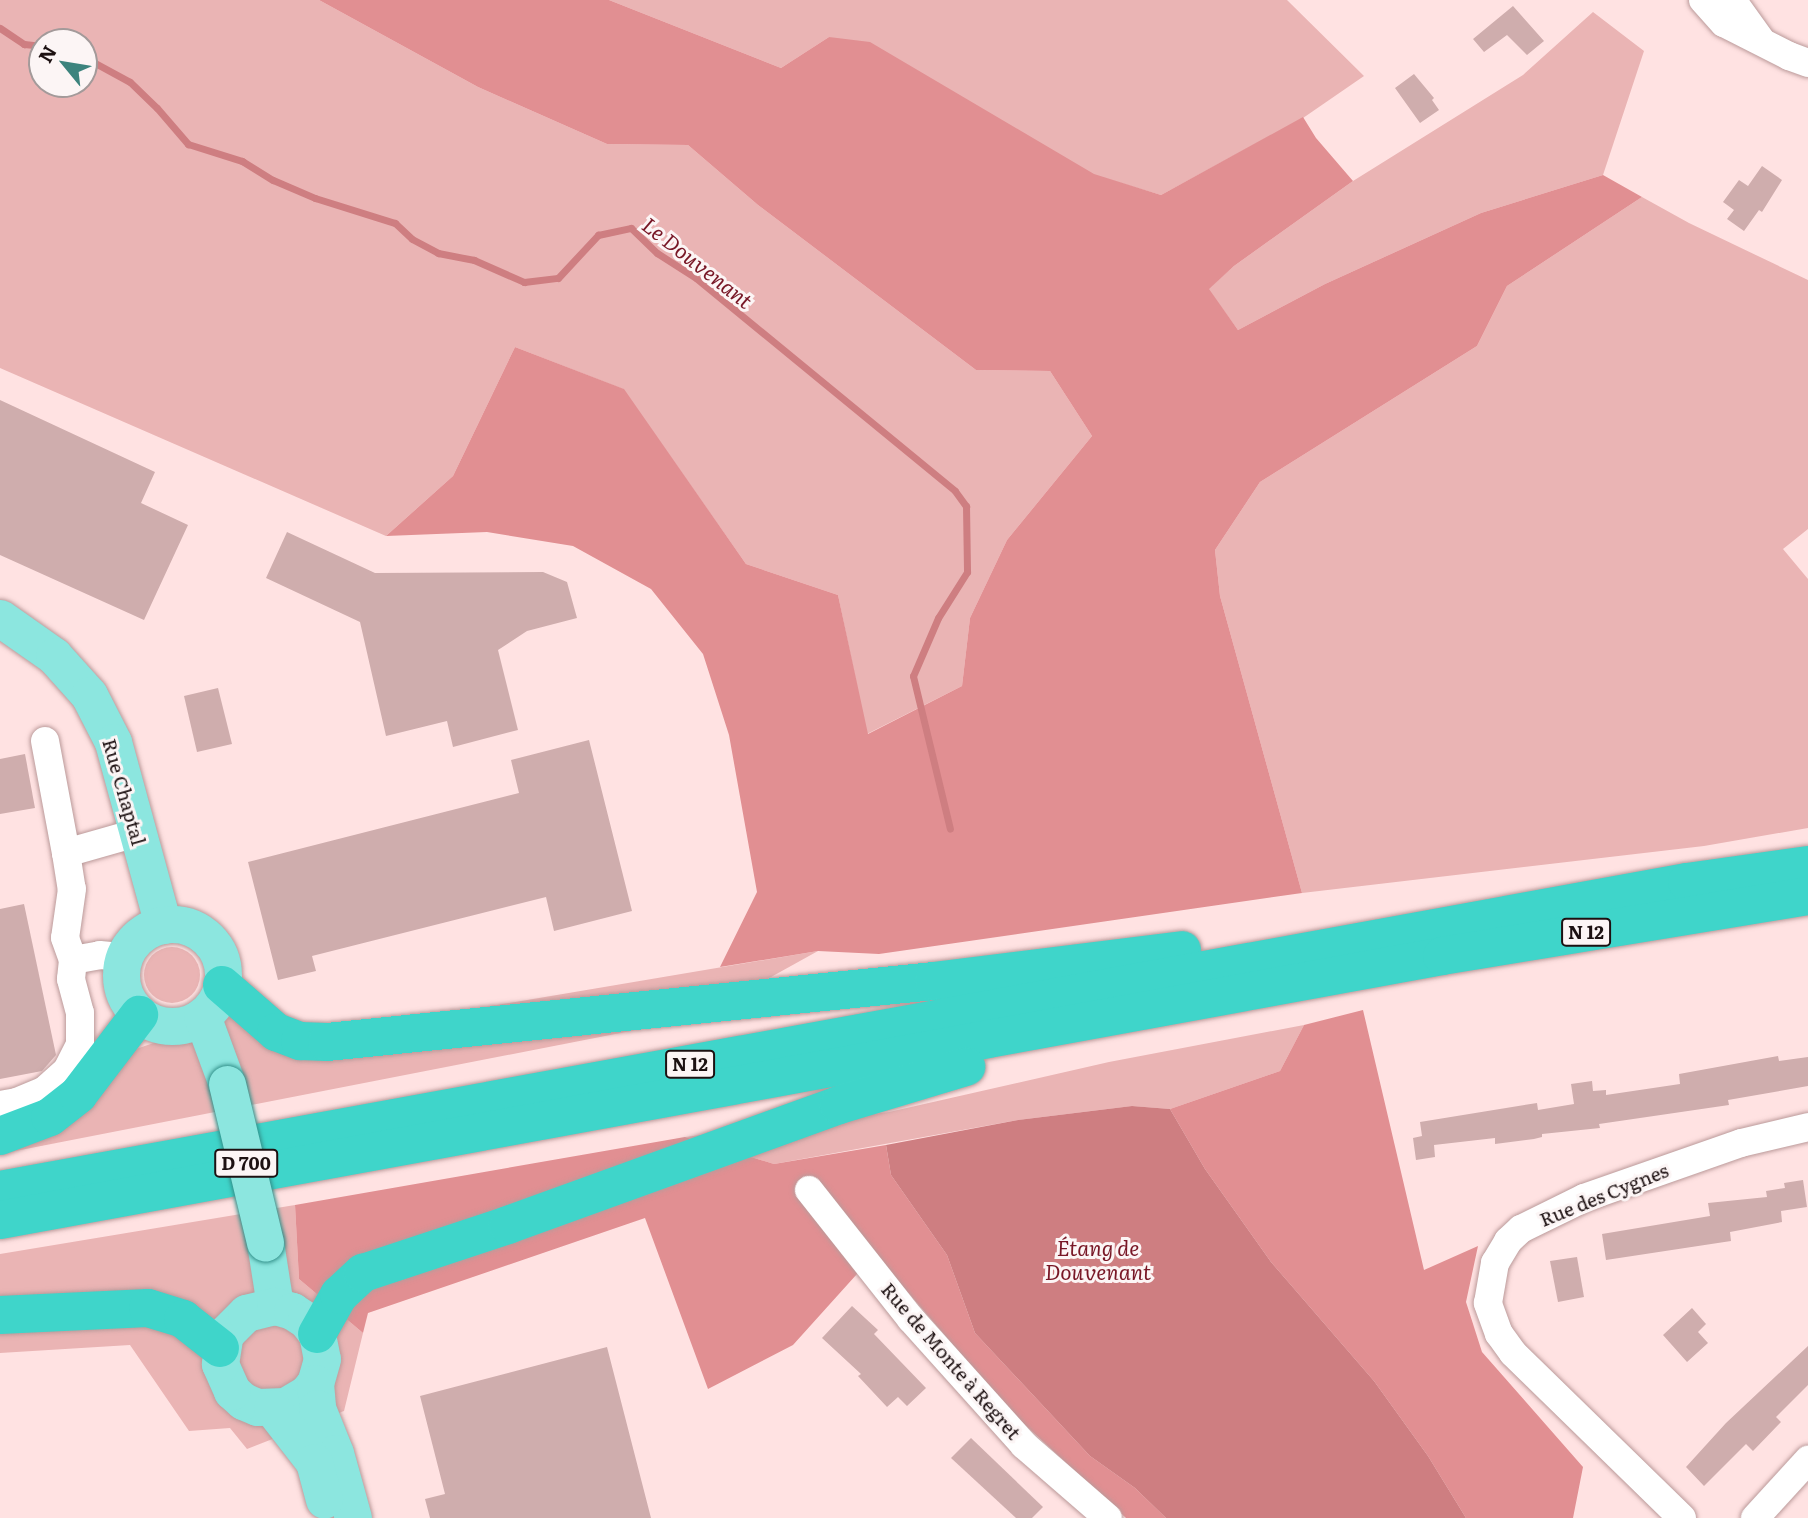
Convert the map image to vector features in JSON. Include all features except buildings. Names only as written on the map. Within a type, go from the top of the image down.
[{"type":"highway","name":"N 12","points":[[0,1190],[1687,882],[1808,864]]},
{"type":"highway","name":"N 12","points":[[0,1220],[1456,954],[1808,896]]},
{"type":"highway","points":[[212,1001],[300,1041],[327,1042],[934,981],[1281,937],[1379,938]]},
{"type":"highway","points":[[0,1136],[50,1117],[78,1095],[139,1015]]},
{"type":"highway","name":"N 12","points":[[317,1334],[340,1295],[363,1273],[508,1225],[839,1105],[934,1074],[1026,1052],[1076,1024]]},
{"type":"highway","points":[[0,1315],[148,1308],[183,1319],[220,1348]]},
{"type":"main road","name":"Rue Chaptal","points":[[0,618],[54,656],[89,695],[113,742],[163,925]]},
{"type":"main road","points":[[163,925],[180,925],[195,930],[209,940],[220,961],[212,1001],[190,1023],[164,1026],[139,1015],[122,989],[124,957],[139,936],[163,925]]},
{"type":"main road","name":"D 700","points":[[212,1001],[227,1084],[265,1242],[275,1306]]},
{"type":"main road","points":[[315,1383],[297,1401],[272,1408],[243,1401],[232,1391],[222,1371],[220,1348],[234,1322],[260,1307],[275,1306],[292,1311],[306,1320],[317,1334],[322,1359],[315,1383],[317,1408],[335,1453],[353,1518]]},
{"type":"main road","points":[[272,1408],[314,1462],[329,1518]]},
{"type":"street","points":[[1703,0],[1724,23],[1808,63]]},
{"type":"street","points":[[1732,0],[1764,44]]},
{"type":"street","points":[[0,1105],[17,1102],[45,1090],[67,1070],[80,1044],[80,1013],[71,979],[73,960],[65,938],[72,889],[46,741]]},
{"type":"street","points":[[66,853],[136,833]]},
{"type":"street","points":[[73,960],[100,955],[124,957]]},
{"type":"street","name":"Rue des Cygnes","points":[[1682,1518],[1513,1353],[1499,1334],[1488,1303],[1495,1263],[1508,1241],[1521,1229],[1584,1198],[1741,1143],[1808,1127]]},
{"type":"street","name":"Rue de Monte à Regret","points":[[809,1190],[911,1319],[1024,1445],[1108,1518]]},
{"type":"street","points":[[1755,1518],[1808,1460]]},
{"type":"shaded area","points":[[0,0],[319,0],[478,87],[607,144],[688,145],[758,205],[976,370],[1050,371],[1092,436],[1007,540],[970,618],[962,686],[867,734],[838,595],[746,564],[623,389],[515,347],[453,476],[386,536],[0,368]]},
{"type":"shaded area","points":[[319,0],[609,0],[781,68],[829,37],[870,42],[1094,174],[1161,195],[1303,117],[1316,138],[1353,181],[1234,266],[1209,289],[1238,330],[1325,284],[1481,213],[1603,175],[1642,197],[1507,286],[1477,346],[1260,482],[1215,550],[1220,596],[1302,893],[879,954],[818,951],[720,967],[757,892],[729,735],[703,654],[651,589],[573,546],[487,532],[386,536],[453,476],[515,347],[624,389],[746,564],[838,595],[868,734],[962,686],[970,618],[1007,540],[1092,436],[1050,371],[976,370],[758,205],[688,145],[607,144],[478,87]]},
{"type":"shaded area","points":[[609,0],[1287,0],[1364,76],[1303,118],[1161,195],[1094,175],[829,37],[781,68]]},
{"type":"shaded area","points":[[1593,12],[1644,51],[1603,175],[1481,213],[1325,284],[1238,330],[1208,289],[1234,266],[1353,181],[1523,75]]},
{"type":"shaded area","points":[[1642,197],[1689,223],[1808,280],[1808,529],[1783,549],[1808,579],[1808,828],[1704,846],[1302,893],[1220,596],[1215,550],[1260,482],[1477,346],[1507,286]]},
{"type":"shaded area","points":[[166,947],[178,947],[192,955],[200,969],[198,986],[192,995],[178,1003],[166,1003],[149,991],[144,981],[144,969],[156,952]]},
{"type":"shaded area","points":[[818,951],[697,1018],[0,1154],[124,1053],[231,1017],[287,1051],[384,1024]]},
{"type":"shaded area","points":[[1363,1010],[1424,1270],[1478,1246],[1466,1302],[1482,1352],[1583,1467],[1573,1518],[1466,1518],[1428,1456],[1374,1381],[1271,1262],[1205,1169],[1170,1109],[1280,1071],[1304,1025]]},
{"type":"shaded area","points":[[1304,1025],[1280,1071],[1170,1109],[1132,1106],[1018,1120],[774,1164],[685,1137],[889,1112],[1109,1062]]},
{"type":"shaded area","points":[[685,1137],[774,1164],[886,1145],[891,1175],[947,1255],[975,1333],[1090,1456],[1135,1488],[1166,1518],[1126,1518],[1010,1411],[875,1254],[793,1345],[708,1389],[645,1218],[368,1313],[363,1333],[299,1279],[295,1205]]},
{"type":"shaded area","points":[[295,1205],[299,1279],[363,1333],[344,1411],[247,1449],[230,1428],[189,1431],[130,1345],[0,1353],[0,1254]]},
{"type":"water","name":"Étang de Douvenant","points":[[1132,1106],[1170,1109],[1205,1169],[1271,1262],[1374,1381],[1428,1456],[1466,1518],[1166,1518],[1135,1488],[1090,1456],[975,1333],[947,1255],[891,1175],[886,1145],[1018,1120]]},
{"type":"waterway","name":"Le Douvenant","points":[[0,28],[28,44]]},
{"type":"waterway","name":"Le Douvenant","points":[[98,65],[130,82],[188,144],[242,161],[273,180],[315,198],[395,223],[412,239],[438,253],[474,260],[524,282],[558,278],[598,235],[631,228],[657,253],[696,278],[955,491],[966,506],[967,572],[938,618],[913,676],[950,829]]}]
